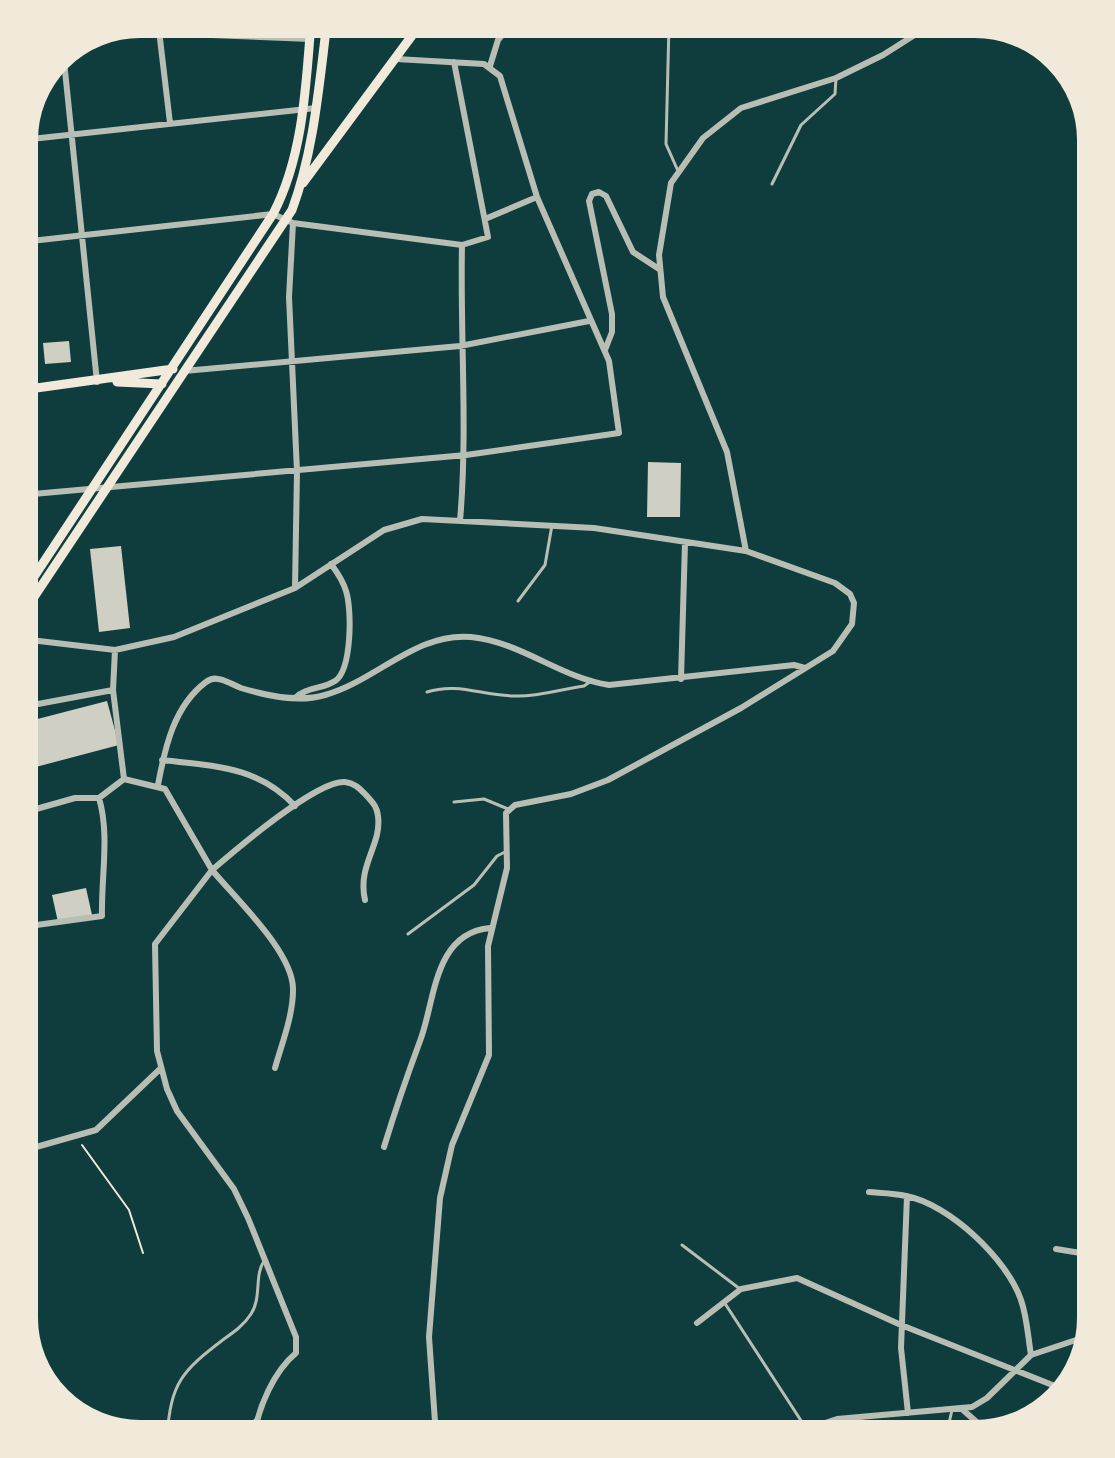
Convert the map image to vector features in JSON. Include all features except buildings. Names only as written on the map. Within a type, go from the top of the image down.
[{"type":"main road","points":[[36,573],[288,187],[303,109],[310,36]]},
{"type":"main road","points":[[36,594],[184,371],[289,221],[301,186],[325,36]]},
{"type":"main road","points":[[288,187],[301,186],[412,36]]},
{"type":"main road","points":[[36,389],[171,369],[184,371]]},
{"type":"main road","points":[[97,382],[175,385]]},
{"type":"street","points":[[159,36],[170,123]]},
{"type":"street","points":[[234,36],[310,39]]},
{"type":"street","points":[[490,66],[501,36]]},
{"type":"street","points":[[746,551],[727,452],[672,323],[659,269],[671,183],[703,138],[741,108],[836,78],[913,36]]},
{"type":"street","points":[[36,494],[466,455],[619,433],[605,350],[589,321],[537,197],[500,76],[490,66],[396,59]]},
{"type":"street","points":[[36,241],[273,214],[289,221],[462,245],[488,237],[454,62]]},
{"type":"street","points":[[65,70],[97,382]]},
{"type":"street","points":[[36,139],[316,108]]},
{"type":"street","points":[[605,350],[612,332],[612,314],[589,201],[592,194],[599,192],[606,196],[633,252],[643,262],[659,269]]},
{"type":"street","points":[[485,219],[537,197]]},
{"type":"street","points":[[289,221],[290,363],[297,471],[295,588]]},
{"type":"street","points":[[460,521],[466,455],[460,346],[462,245]]},
{"type":"street","points":[[184,371],[460,346],[589,321]]},
{"type":"street","points":[[36,641],[115,650],[174,637],[295,588],[384,530],[422,519],[594,528],[746,551],[835,583],[850,594],[854,613],[848,635],[833,651],[741,708],[608,780],[571,794],[508,809],[505,817],[507,851],[504,883],[490,928],[489,1055],[452,1145],[440,1198],[429,1337],[435,1422]]},
{"type":"street","points":[[681,679],[685,543]]},
{"type":"street","points":[[295,698],[302,692],[332,683],[345,668],[349,605],[344,586],[331,564]]},
{"type":"street","points":[[158,785],[171,726],[210,680],[295,698],[325,695],[366,678],[426,643],[452,637],[486,640],[516,649],[591,681],[620,685],[794,665],[805,668]]},
{"type":"street","points":[[115,650],[113,690],[124,779]]},
{"type":"street","points":[[36,704],[113,690]]},
{"type":"street","points":[[162,760],[243,771],[276,787],[295,806]]},
{"type":"street","points":[[36,809],[75,798],[99,798],[124,779],[158,785],[171,797],[212,870],[279,948],[289,967],[294,993],[275,1068]]},
{"type":"street","points":[[257,1420],[279,1371],[297,1348],[296,1337],[234,1189],[177,1111],[160,1069],[155,944],[212,870],[257,831],[295,806],[345,782],[358,787],[375,804],[378,828],[362,876],[365,900]]},
{"type":"street","points":[[36,925],[102,916],[101,870],[106,822],[99,798]]},
{"type":"street","points":[[384,1147],[421,1039],[437,975],[460,940],[471,932],[490,928]]},
{"type":"street","points":[[36,1148],[96,1130],[160,1069]]},
{"type":"street","points":[[869,1192],[907,1196],[927,1203],[971,1232],[1002,1267],[1021,1300],[1031,1355]]},
{"type":"street","points":[[907,1196],[901,1325],[902,1374],[908,1413]]},
{"type":"street","points":[[1056,1249],[1079,1253]]},
{"type":"street","points":[[697,1323],[741,1289],[797,1278],[901,1325],[1054,1385]]},
{"type":"street","points":[[825,1422],[963,1410],[987,1398],[1031,1355],[1076,1340]]},
{"type":"street","points":[[963,1410],[977,1422]]},
{"type":"lane","points":[[669,36],[666,144],[678,171]]},
{"type":"lane","points":[[772,184],[801,125],[835,94],[836,78]]},
{"type":"lane","points":[[518,601],[545,565],[552,525]]},
{"type":"lane","points":[[427,692],[462,687],[493,695],[528,696],[584,686],[591,681]]},
{"type":"lane","points":[[454,802],[484,799],[508,809]]},
{"type":"lane","points":[[408,934],[474,885],[497,856],[507,851]]},
{"type":"lane","points":[[682,1245],[741,1289]]},
{"type":"lane","points":[[168,1422],[170,1404],[180,1378],[249,1316],[257,1300],[260,1269],[265,1260]]},
{"type":"lane","points":[[724,1302],[805,1422]]},
{"type":"lane","points":[[949,1422],[952,1410]]},
{"type":"path","points":[[76,1138],[129,1210],[143,1253]]}]
